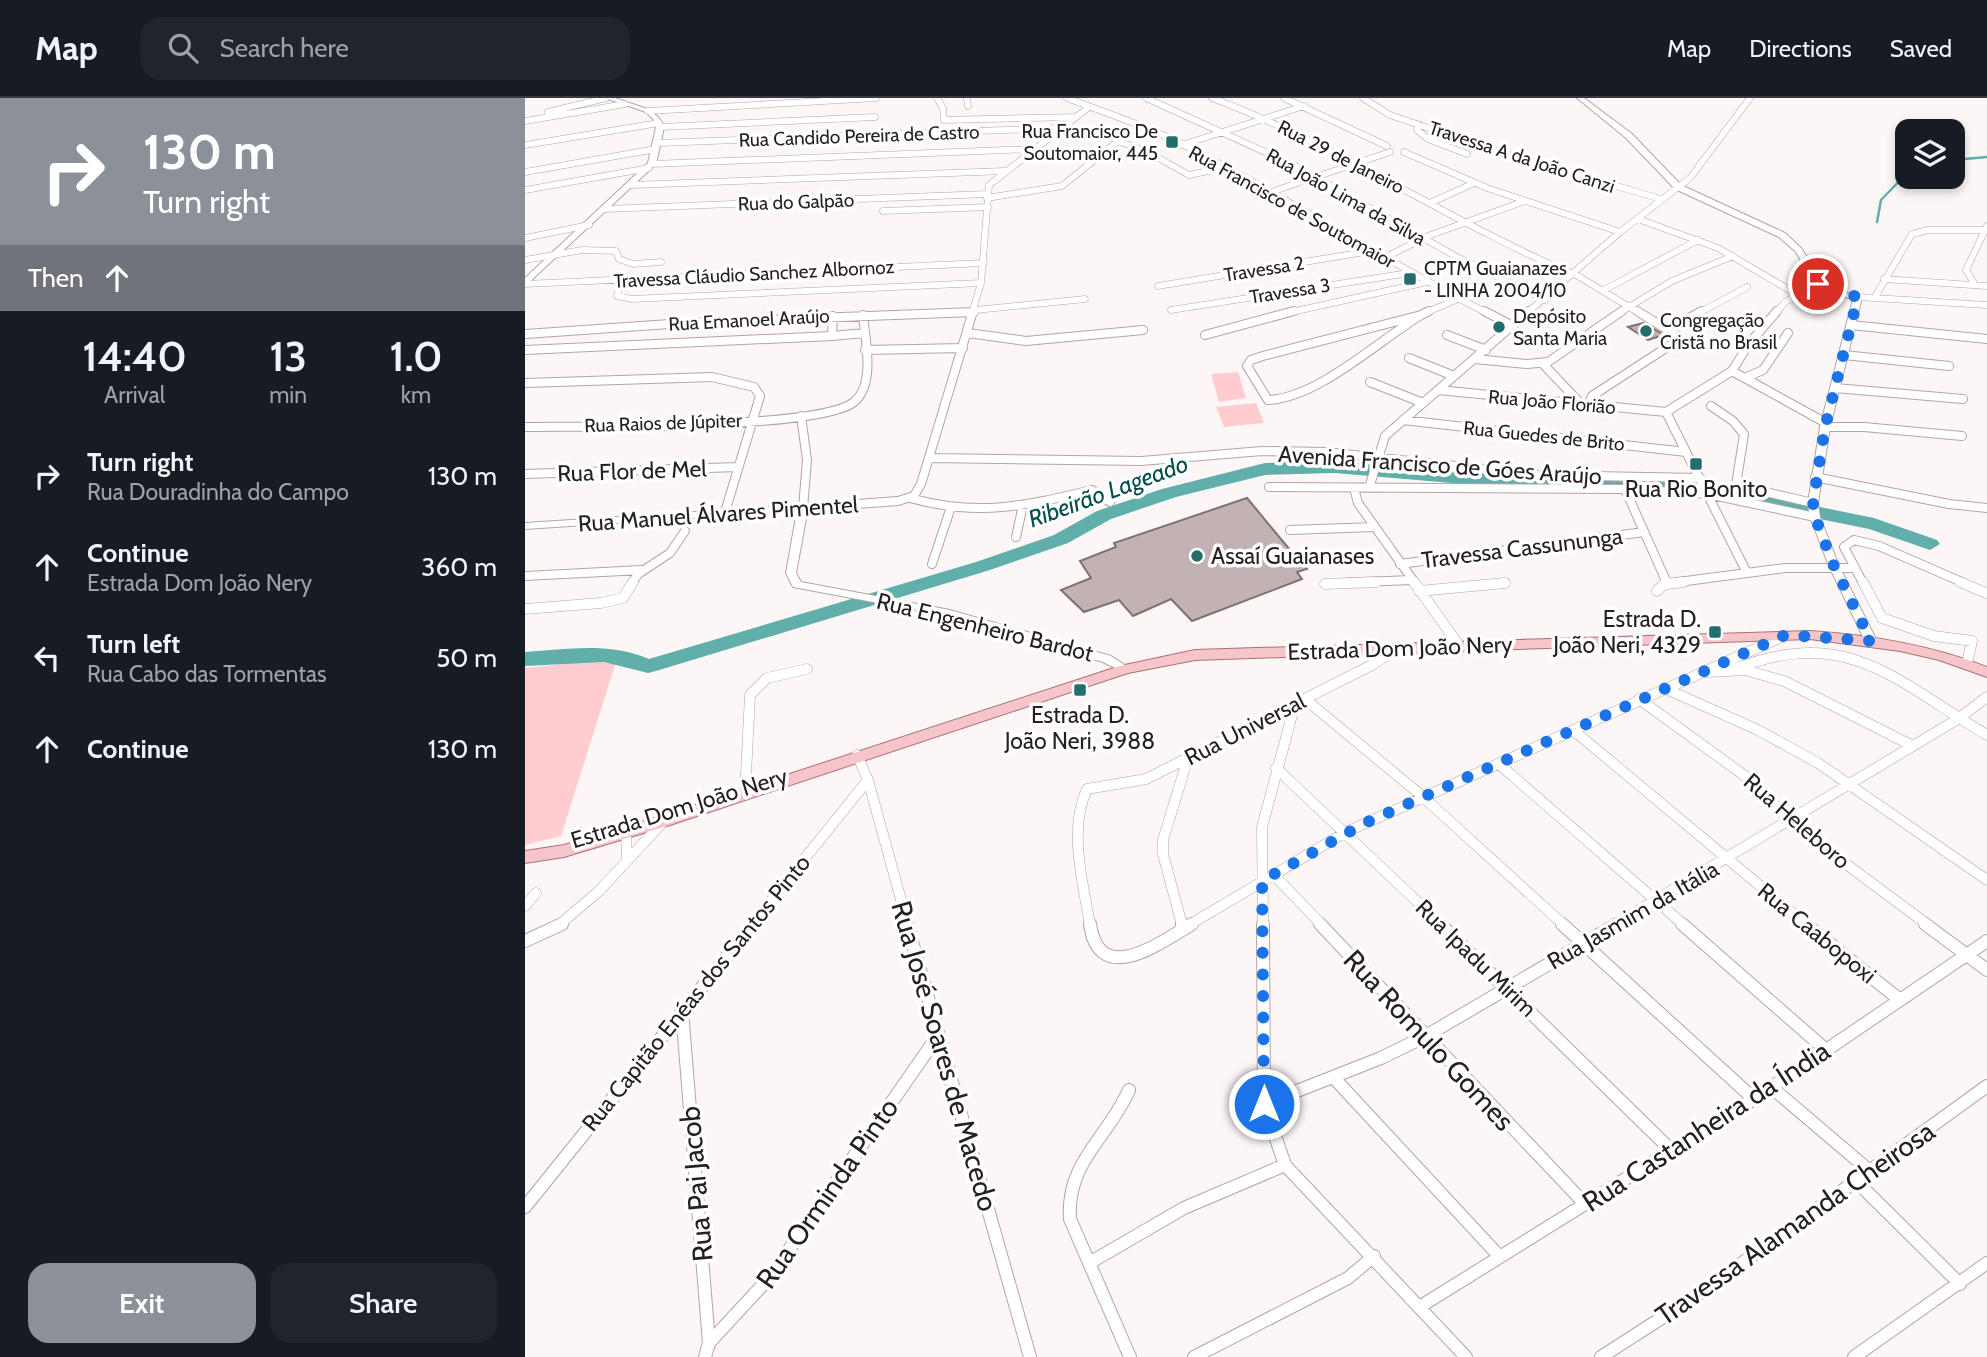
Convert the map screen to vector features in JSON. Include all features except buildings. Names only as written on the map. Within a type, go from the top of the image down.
[{"type":"main road","name":"Estrada Dom João Nery","points":[[531,856],[564,843],[744,791],[1125,669],[1195,655],[1785,635],[1871,641],[1967,663],[1987,672]]},
{"type":"main road","name":"Estrada Dom João Nery","points":[[531,856],[564,851],[664,821],[744,791]]},
{"type":"street","points":[[525,120],[607,98],[648,111],[771,101],[876,98]]},
{"type":"street","points":[[937,98],[943,108],[942,120],[946,121],[1077,117]]},
{"type":"street","points":[[967,98],[968,106]]},
{"type":"street","name":"Rua Francisco de Soutomaior","points":[[1067,98],[1182,145],[1271,192],[1409,273],[1513,326]]},
{"type":"street","name":"Rua João Lima da Silva","points":[[1146,98],[1224,131],[1316,177],[1422,239],[1545,300]]},
{"type":"street","name":"Rua 29 de Janeiro","points":[[1212,98],[1265,118],[1357,162],[1502,244],[1604,290],[1669,330]]},
{"type":"street","points":[[1271,192],[1389,149],[1284,98]]},
{"type":"street","name":"Travessa A da João Canzi","points":[[1363,98],[1384,112],[1487,148],[1661,199]]},
{"type":"street","points":[[1580,98],[1629,136],[1678,187],[1781,235],[1799,251],[1818,284],[1858,297],[1987,305]]},
{"type":"street","points":[[1369,488],[1385,436],[1545,300],[1620,232],[1691,178],[1720,143],[1750,98]]},
{"type":"street","points":[[525,120],[625,104]]},
{"type":"street","points":[[1182,145],[1304,106]]},
{"type":"street","points":[[910,498],[921,484],[974,311],[981,283],[989,185],[1089,107]]},
{"type":"street","points":[[526,282],[650,166],[657,146],[659,125],[648,111]]},
{"type":"street","points":[[548,112],[554,117]]},
{"type":"street","points":[[525,145],[659,125],[875,117]]},
{"type":"street","points":[[1419,124],[1417,130],[1423,137],[1467,154]]},
{"type":"street","name":"Rua Candido Pereira de Castro","points":[[525,172],[657,146],[1061,128]]},
{"type":"street","name":"Rua do Galpão","points":[[605,209],[987,196],[1062,186],[1116,141],[1148,152],[1189,175],[1223,168]]},
{"type":"street","points":[[525,190],[650,166],[1033,149]]},
{"type":"street","points":[[1404,152],[1474,183],[1620,232]]},
{"type":"street","points":[[631,185],[1006,170]]},
{"type":"street","points":[[1430,203],[1474,183]]},
{"type":"street","points":[[1384,258],[1422,239],[1525,201]]},
{"type":"street","points":[[883,211],[988,207]]},
{"type":"street","points":[[1638,219],[1698,240],[1733,256],[1798,295],[1785,302],[1733,369],[1666,412],[1747,573]]},
{"type":"street","points":[[525,238],[589,225]]},
{"type":"street","points":[[1875,297],[1913,234],[1928,230],[1986,228],[1966,270],[1975,285]]},
{"type":"street","points":[[1604,290],[1698,240]]},
{"type":"street","points":[[525,260],[560,252],[610,250],[616,251],[619,260],[624,263],[661,262]]},
{"type":"street","name":"Travessa 2","points":[[1158,286],[1371,251]]},
{"type":"street","points":[[1475,359],[1543,364],[1562,354],[1629,306],[1672,281],[1733,256]]},
{"type":"street","name":"Travessa Cláudio Sanchez Albornoz","points":[[526,282],[621,281],[983,263]]},
{"type":"street","name":"Travessa 3","points":[[1171,310],[1409,273]]},
{"type":"street","points":[[1884,279],[1987,286]]},
{"type":"street","points":[[621,281],[617,296],[632,299],[981,283]]},
{"type":"street","points":[[1205,335],[1339,299],[1428,282]]},
{"type":"street","points":[[1543,364],[1585,405],[1597,393],[1675,342],[1678,336],[1669,330],[1747,287]]},
{"type":"street","points":[[1858,297],[1825,425],[1813,503],[1815,517],[1834,566],[1871,641]]},
{"type":"street","name":"Rua Emanoel Araújo","points":[[525,334],[833,316],[974,311],[1086,299]]},
{"type":"street","points":[[1422,315],[1374,325],[1251,360],[1247,366],[1268,400],[1282,401],[1422,315],[1458,299]]},
{"type":"street","points":[[863,315],[865,350],[963,348]]},
{"type":"street","points":[[832,336],[833,316]]},
{"type":"street","points":[[1374,325],[1394,333]]},
{"type":"street","points":[[1851,325],[1987,339]]},
{"type":"street","points":[[968,333],[1026,341],[1143,330]]},
{"type":"street","points":[[525,350],[864,333]]},
{"type":"street","points":[[1747,377],[1763,370],[1788,333]]},
{"type":"street","points":[[1447,335],[1486,350]]},
{"type":"street","name":"Rua Raios de Júpiter","points":[[525,427],[753,420],[841,409],[855,401],[864,380],[865,350]]},
{"type":"street","points":[[1844,355],[1949,366]]},
{"type":"street","points":[[1409,358],[1454,376]]},
{"type":"street","points":[[1733,369],[1825,425],[1962,436]]},
{"type":"street","points":[[525,383],[722,378],[759,391],[725,512]]},
{"type":"street","points":[[1370,382],[1423,403]]},
{"type":"street","points":[[1835,388],[1963,399]]},
{"type":"street","name":"Rua João Florião","points":[[1438,390],[1666,412]]},
{"type":"street","points":[[1711,406],[1739,426],[1744,434],[1736,485],[1813,503]]},
{"type":"street","points":[[801,416],[807,460],[803,508]]},
{"type":"street","name":"Rua Guedes de Brito","points":[[1403,420],[1686,452]]},
{"type":"street","name":"Avenida Francisco de Góes Araújo","points":[[929,458],[1141,461],[1262,451],[1377,456],[1562,477],[1703,486],[1815,517]]},
{"type":"street","name":"Rua Flor de Mel","points":[[525,474],[738,467]]},
{"type":"street","points":[[1815,477],[1948,504],[1987,508]]},
{"type":"street","name":"Avenida Francisco de Góes Araújo","points":[[1269,487],[1625,489],[1703,486]]},
{"type":"street","points":[[1354,488],[1358,503],[1374,527],[1460,646]]},
{"type":"street","points":[[1625,489],[1667,584]]},
{"type":"street","name":"Rua Manuel Álvares Pimentel","points":[[525,526],[803,508],[910,498],[951,507],[1023,505],[1052,502],[1092,490],[1110,502]]},
{"type":"street","points":[[1016,537],[1023,505]]},
{"type":"street","points":[[933,564],[951,507]]},
{"type":"street","name":"Rua Engenheiro Bardot","points":[[803,508],[791,573],[797,585],[950,613],[1107,659],[1125,669]]},
{"type":"street","points":[[525,609],[619,600],[625,596],[642,570],[670,553],[685,530],[690,514]]},
{"type":"street","points":[[1290,530],[1374,527]]},
{"type":"street","name":"Travessa Cassununga","points":[[1400,564],[1644,532]]},
{"type":"street","points":[[1967,663],[1973,648],[1972,641],[1934,636],[1882,618],[1844,547],[1854,540],[1866,542],[1986,593]]},
{"type":"street","points":[[1657,591],[1660,586],[1667,584],[1747,573],[1834,566],[1855,568]]},
{"type":"street","points":[[525,576],[642,570]]},
{"type":"street","points":[[1325,584],[1411,580]]},
{"type":"street","points":[[1419,591],[1505,583]]},
{"type":"street","points":[[1188,758],[1163,840],[1163,854],[1183,928],[1346,832],[1785,635]]},
{"type":"street","name":"Rua Universal","points":[[1183,928],[1143,953],[1128,957],[1116,958],[1097,948],[1092,939],[1078,838],[1081,799],[1087,789],[1146,779],[1372,665],[1396,649]]},
{"type":"street","points":[[1732,670],[1780,653],[1816,652],[1841,656],[1906,681],[1943,705],[1958,719],[1987,735]]},
{"type":"street","points":[[744,791],[750,695],[754,687],[765,677],[807,669]]},
{"type":"street","points":[[1700,673],[1732,670],[1759,673],[1790,685],[1913,746]]},
{"type":"street","points":[[1664,688],[1758,730],[1852,784],[1987,880]]},
{"type":"street","name":"Rua Jasmim da Itália","points":[[1264,1104],[1334,1079],[1425,1037],[1852,784],[1958,719],[1987,697]]},
{"type":"street","name":"Rua Heleboro","points":[[1639,699],[1752,781],[1790,821],[1987,970]]},
{"type":"street","points":[[1466,1357],[1374,1256],[1285,1165],[1264,1104],[1268,878],[1262,827],[1276,768],[1300,701],[1422,796],[1582,945],[1754,1098]]},
{"type":"street","name":"Rua Caabopoxi","points":[[1573,730],[1726,860],[1900,1000]]},
{"type":"street","name":"Rua José Soares de Macedo","points":[[857,755],[868,780],[937,1037],[958,1099],[1030,1357]]},
{"type":"street","points":[[1499,764],[1826,1050]]},
{"type":"street","name":"Rua Ipadu Mirim","points":[[1276,768],[1508,988],[1672,1151]]},
{"type":"street","name":"Rua Capitão Enéas dos Santos Pinto","points":[[525,1207],[868,780]]},
{"type":"street","points":[[525,941],[560,928],[664,821]]},
{"type":"street","points":[[626,832],[627,858]]},
{"type":"street","name":"Rua Romulo Gomes","points":[[1268,878],[1585,1204]]},
{"type":"street","points":[[525,906],[536,893]]},
{"type":"street","name":"Rua Castanheira da Índia","points":[[1421,1306],[1672,1151],[1987,941]]},
{"type":"street","name":"Rua Pai Jacob","points":[[682,1012],[709,1343],[705,1357]]},
{"type":"street","name":"Rua Orminda Pinto","points":[[709,1343],[771,1277],[937,1037]]},
{"type":"street","points":[[1334,1079],[1500,1257]]},
{"type":"street","name":"Travessa Alamanda Cheirosa","points":[[1601,1357],[1702,1292],[1987,1086]]},
{"type":"street","points":[[1771,1087],[1871,1172]]},
{"type":"street","points":[[1129,1090],[1115,1121],[1077,1169],[1068,1186],[1066,1202],[1070,1219],[1091,1262],[1130,1357]]},
{"type":"street","points":[[1091,1262],[1184,1208],[1285,1165]]},
{"type":"street","points":[[1857,1182],[1960,1284]]},
{"type":"street","points":[[1194,1357],[1348,1278],[1374,1256]]},
{"type":"street","points":[[1854,1357],[1987,1263]]},
{"type":"shaded area","points":[[1238,372],[1246,398],[1219,402],[1211,374]]},
{"type":"shaded area","points":[[1256,403],[1264,423],[1224,427],[1216,407]]},
{"type":"shaded area","points":[[581,662],[616,662],[561,836],[525,845],[525,668]]},
{"type":"waterway","points":[[1965,159],[1987,157]]},
{"type":"waterway","points":[[1877,222],[1881,200],[1895,185]]},
{"type":"waterway","name":"Ribeirão Lageado","points":[[525,659],[604,655],[635,660],[648,666],[983,566],[1061,539],[1104,515],[1169,493],[1265,469],[1335,467],[1522,483],[1682,485],[1874,524],[1930,544]]},
{"type":"place","name":"Rua Francisco De Soutomaior, 445","points":[[1172,142]]},
{"type":"place","name":"CPTM Guaianazes - LINHA 2004/10","points":[[1410,279]]},
{"type":"place","name":"Depósito Santa Maria","points":[[1499,327]]},
{"type":"place","name":"Congregação Cristã no Brasil","points":[[1646,331]]},
{"type":"place","name":"Rua Rio Bonito","points":[[1696,464]]},
{"type":"place","name":"Assaí Guaianases","points":[[1197,556]]},
{"type":"place","name":"Estrada D. João Neri, 4329","points":[[1715,632]]},
{"type":"place","name":"Estrada D. João Neri, 3988","points":[[1080,690]]},
{"type":"route","points":[[1264,1104],[1262,881],[1346,832],[1422,796],[1785,635],[1871,641],[1834,566],[1815,517],[1813,503],[1825,427],[1858,297],[1818,284]]}]
